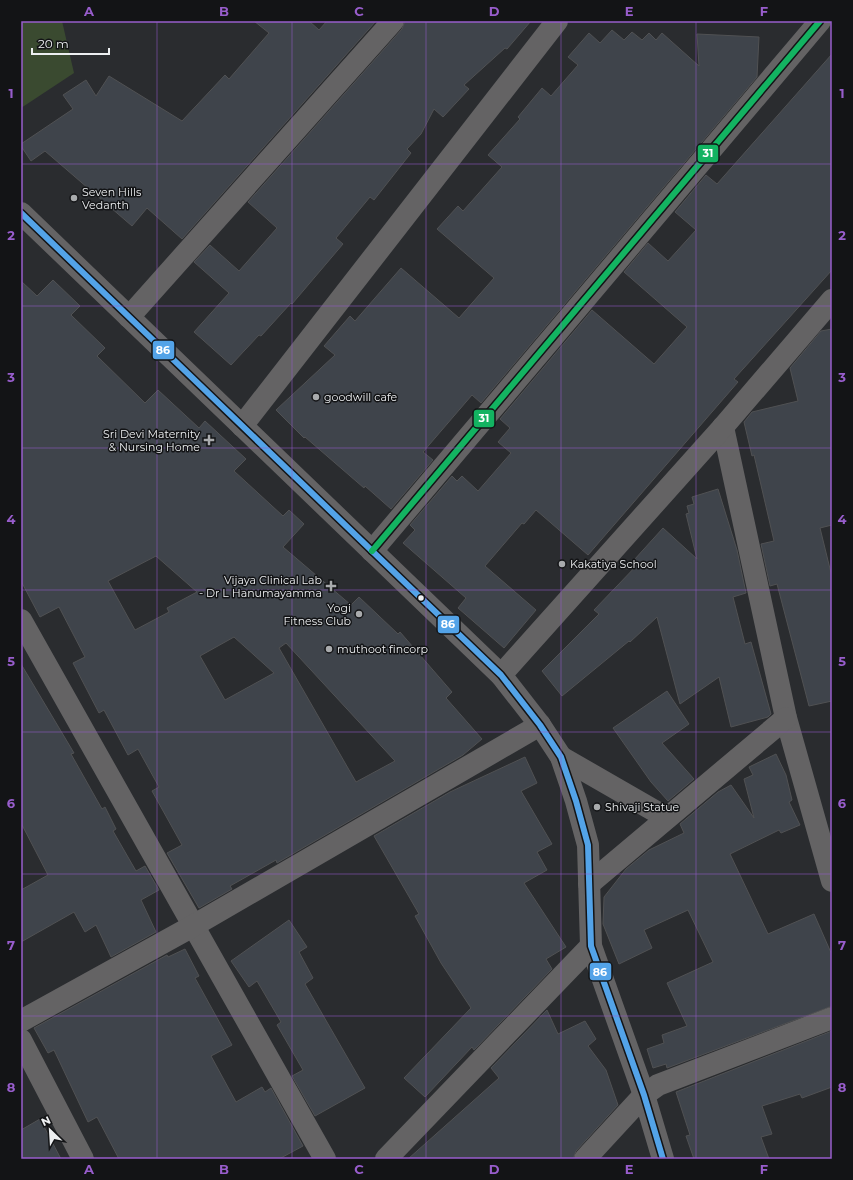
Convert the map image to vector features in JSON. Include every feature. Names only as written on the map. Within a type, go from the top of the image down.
[{"type":"street","points":[[129,316],[394,21]]},
{"type":"street","points":[[242,426],[557,21]]},
{"type":"street","points":[[372,551],[820,21]]},
{"type":"street","points":[[21,213],[501,675],[540,725],[561,757],[576,801],[588,845],[591,946],[644,1095],[663,1159]]},
{"type":"street","points":[[501,675],[724,427],[832,300]]},
{"type":"street","points":[[724,427],[786,718],[832,881]]},
{"type":"street","points":[[21,620],[325,1159]]},
{"type":"street","points":[[589,884],[786,718]]},
{"type":"street","points":[[21,1021],[193,926],[540,725]]},
{"type":"street","points":[[561,757],[667,818]]},
{"type":"street","points":[[386,1159],[591,946]]},
{"type":"street","points":[[585,1159],[644,1095],[658,1085],[832,1018]]},
{"type":"street","points":[[21,1040],[83,1159]]},
{"type":"green space","points":[[21,21],[62,21],[74,73],[21,108]]},
{"type":"building","points":[[254,21],[309,21],[319,30],[327,21],[376,21],[182,239],[147,208],[132,226],[45,151],[31,161],[21,146],[21,144],[73,109],[63,95],[86,80],[96,96],[109,76],[182,121],[225,75],[229,79],[269,33]]},
{"type":"building","points":[[405,21],[531,21],[507,49],[505,48],[464,85],[469,89],[443,117],[434,109],[421,134],[407,149],[411,153],[374,200],[370,197],[336,238],[343,244],[292,304],[291,303],[261,336],[259,335],[231,365],[194,332],[229,293],[194,262],[210,245],[239,271],[277,228],[248,202],[402,29]]},
{"type":"building","points":[[612,30],[624,40],[632,32],[642,40],[649,33],[656,40],[662,33],[699,66],[697,34],[759,37],[757,77],[481,403],[472,395],[423,452],[433,460],[391,509],[365,486],[364,488],[305,437],[304,438],[276,410],[335,355],[324,346],[350,316],[355,321],[401,268],[459,318],[494,278],[437,229],[458,206],[463,211],[502,167],[488,155],[520,119],[518,117],[542,88],[551,96],[578,65],[568,57],[589,33],[600,43]]},
{"type":"building","points":[[832,54],[832,270],[734,379],[738,382],[588,555],[536,510],[524,524],[522,523],[485,566],[536,610],[504,648],[458,608],[466,598],[403,543],[415,530],[410,525],[452,476],[457,481],[462,476],[478,491],[511,453],[498,442],[510,428],[500,419],[592,310],[654,364],[687,327],[624,272],[648,243],[668,261],[696,230],[675,212],[706,175],[717,184]]},
{"type":"building","points":[[53,280],[80,306],[71,315],[105,348],[97,356],[145,403],[158,390],[199,428],[205,421],[246,459],[234,471],[283,516],[289,510],[304,524],[283,547],[351,605],[359,597],[398,634],[400,632],[452,692],[446,698],[482,739],[463,755],[277,863],[276,860],[230,886],[232,889],[199,908],[167,853],[182,845],[152,791],[159,787],[138,749],[128,755],[104,710],[99,713],[73,663],[85,657],[59,607],[40,617],[21,581],[21,281],[37,296]],"holes":[[[156,556],[197,592],[167,608],[169,612],[135,630],[108,581]],[[234,637],[274,673],[225,700],[200,656]],[[286,643],[395,761],[356,782],[279,648]]]},
{"type":"building","points":[[832,329],[832,525],[820,528],[832,577],[832,701],[809,706],[777,584],[770,586],[761,544],[774,541],[754,455],[752,456],[744,422],[752,412],[798,401],[790,368],[821,331]]},
{"type":"building","points":[[718,489],[737,550],[746,593],[733,597],[745,644],[751,642],[771,714],[768,717],[731,727],[719,677],[680,704],[657,617],[630,642],[629,641],[562,696],[542,671],[599,614],[594,610],[639,563],[634,560],[663,528],[697,559],[686,514],[689,513],[687,506],[694,504],[692,497]]},
{"type":"building","points":[[21,664],[74,753],[71,754],[102,809],[105,807],[116,829],[113,831],[136,871],[145,866],[159,890],[141,900],[156,932],[111,957],[96,925],[85,932],[74,912],[21,942],[21,890],[48,875],[21,823]]},
{"type":"building","points":[[667,691],[689,724],[662,743],[694,779],[668,801],[651,782],[613,728]]},
{"type":"building","points":[[776,754],[786,775],[792,800],[789,802],[800,825],[781,833],[779,830],[730,854],[768,934],[814,914],[832,955],[832,1006],[667,1068],[666,1064],[653,1068],[647,1049],[664,1043],[662,1035],[687,1026],[667,983],[713,962],[688,910],[644,930],[652,948],[619,964],[603,924],[604,897],[626,869],[649,850],[684,833],[680,824],[718,792],[731,785],[754,818],[744,779],[753,775],[749,767]]},
{"type":"building","points":[[525,757],[537,783],[521,791],[552,844],[537,852],[547,870],[524,883],[566,947],[546,959],[552,969],[474,1050],[472,1047],[425,1097],[404,1078],[471,1008],[441,963],[415,916],[419,914],[374,836],[450,792]]},
{"type":"building","points":[[289,920],[307,947],[299,952],[313,978],[305,984],[365,1088],[315,1116],[292,1076],[303,1070],[277,1025],[281,1022],[257,981],[249,987],[231,961]]},
{"type":"building","points":[[185,949],[199,976],[195,978],[232,1045],[211,1056],[236,1102],[262,1087],[265,1092],[271,1088],[303,1146],[279,1159],[119,1159],[97,1117],[88,1122],[54,1050],[48,1053],[34,1028],[167,955],[168,957]]},
{"type":"building","points":[[547,1010],[558,1034],[585,1021],[596,1039],[588,1046],[606,1070],[618,1105],[576,1151],[573,1159],[408,1159],[499,1078],[491,1068]]},
{"type":"building","points":[[832,1031],[832,1087],[802,1098],[800,1094],[762,1106],[772,1134],[761,1137],[769,1159],[694,1159],[686,1136],[690,1135],[676,1092]]},
{"type":"building","points":[[40,1119],[61,1159],[21,1159],[21,1130]]},
{"type":"transit line","name":"31","points":[[372,551],[820,21]]},
{"type":"transit line","name":"86","points":[[21,213],[501,675],[540,725],[561,757],[576,801],[588,845],[591,946],[644,1095],[663,1159]]},
{"type":"place","name":"Seven Hills Vedanth","points":[[74,198]]},
{"type":"place","name":"goodwill cafe","points":[[316,397]]},
{"type":"place","name":"Sri Devi Maternity & Nursing Home","points":[[209,440]]},
{"type":"place","name":"Kakatiya School","points":[[562,564]]},
{"type":"place","name":"Vijaya Clinical Lab - Dr L Hanumayamma","points":[[331,586]]},
{"type":"place","name":"Yogi Fitness Club","points":[[359,614]]},
{"type":"place","name":"muthoot fincorp","points":[[329,649]]},
{"type":"place","name":"Shivaji Statue","points":[[597,807]]}]
